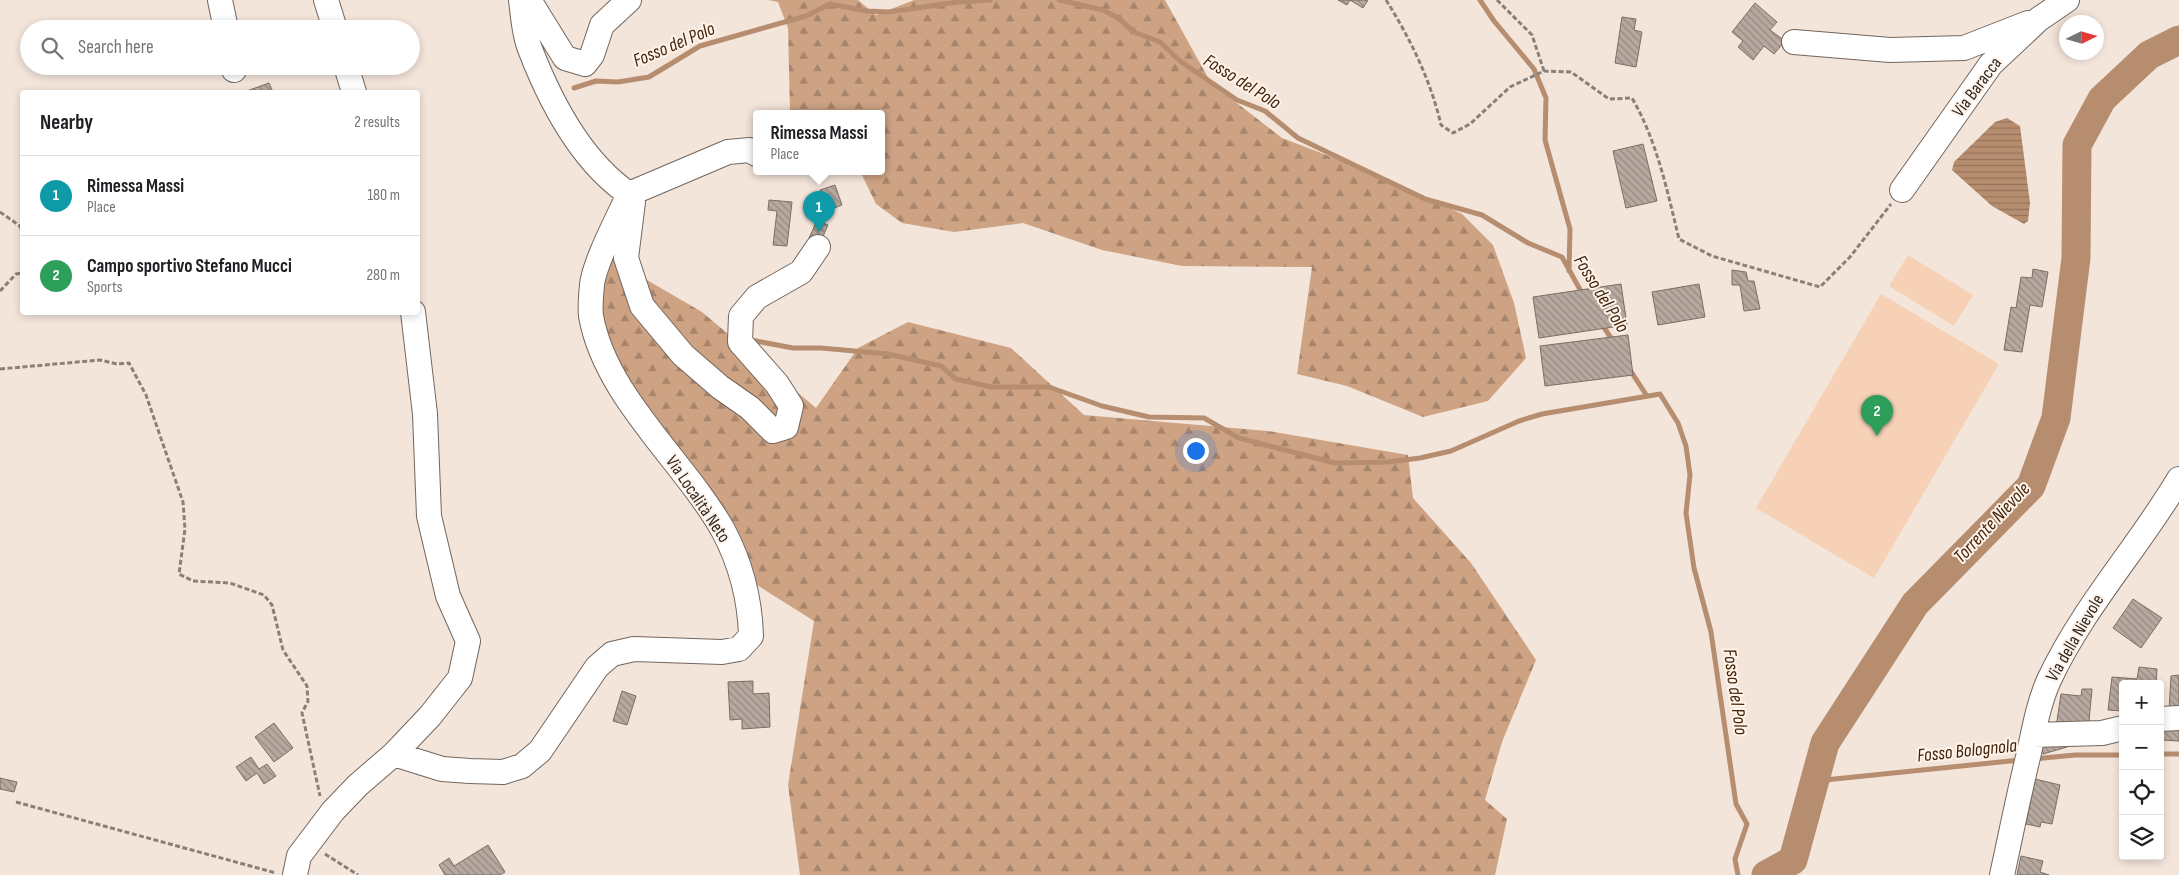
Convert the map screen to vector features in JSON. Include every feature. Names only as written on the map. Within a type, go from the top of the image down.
[{"type":"street","points":[[220,0],[224,20]]},
{"type":"street","points":[[326,0],[332,20]]},
{"type":"street","points":[[520,0],[529,48],[568,128],[599,169],[629,194],[633,202],[626,258],[642,306],[683,355],[720,387],[750,408],[773,431],[786,427],[791,406],[777,384],[740,342],[741,316],[757,298],[801,272],[818,246]]},
{"type":"street","points":[[529,0],[565,58],[585,64],[592,55],[602,25],[628,0]]},
{"type":"street","name":"Via Baracca","points":[[1902,190],[1991,64],[2039,19],[2067,0]]},
{"type":"street","points":[[1794,42],[1890,50],[1964,48],[2039,19]]},
{"type":"street","points":[[349,75],[353,90]]},
{"type":"street","points":[[629,194],[728,152],[750,150],[753,152]]},
{"type":"street","name":"Via Località Neto","points":[[394,754],[442,769],[470,772],[503,772],[522,766],[540,751],[597,667],[612,654],[634,649],[722,652],[739,649],[751,636],[750,614],[737,560],[723,530],[649,430],[605,360],[591,315],[592,283],[629,194]]},
{"type":"street","points":[[295,875],[299,856],[325,821],[358,785],[394,754],[430,716],[460,678],[468,641],[448,596],[430,516],[425,414],[413,315]]},
{"type":"street","name":"Via della Nievole","points":[[2002,875],[2031,741],[2048,681],[2070,641],[2164,504],[2179,479]]},
{"type":"street","points":[[2164,719],[2179,718]]},
{"type":"street","points":[[2031,741],[2102,733],[2119,729]]},
{"type":"path","points":[[1386,0],[1405,31],[1436,104],[1441,125],[1453,133],[1470,124],[1510,87],[1544,71],[1571,72],[1609,100],[1632,98],[1647,124],[1664,176],[1679,239],[1712,256],[1820,287],[1850,257],[1902,190]]},
{"type":"path","points":[[1496,0],[1532,35],[1544,71]]},
{"type":"path","points":[[0,212],[20,226]]},
{"type":"path","points":[[0,291],[16,274],[20,273]]},
{"type":"path","points":[[0,369],[100,360],[117,364],[129,363],[146,395],[183,502],[186,529],[179,574],[193,581],[230,583],[264,595],[272,605],[283,650],[307,686],[308,701],[302,713],[325,821]]},
{"type":"path","points":[[16,802],[284,875]]},
{"type":"path","points":[[308,844],[358,875]]},
{"type":"green space","points":[[768,0],[858,0],[876,15],[914,0],[1165,0],[1211,83],[1282,138],[1389,179],[1462,214],[1493,245],[1514,303],[1526,358],[1488,401],[1423,417],[1347,386],[1297,374],[1312,267],[1182,266],[1102,250],[1023,223],[954,232],[902,223],[876,204],[862,175],[885,175],[885,110],[790,110],[788,28],[778,2]]},
{"type":"green space","points":[[599,252],[702,312],[816,408],[858,348],[908,322],[1011,348],[1084,415],[1268,431],[1408,455],[1413,498],[1471,563],[1536,660],[1502,742],[1485,800],[1507,819],[1495,875],[800,875],[788,785],[814,621],[730,568],[707,527],[604,381]]},
{"type":"shaded area","points":[[2007,118],[2020,126],[2030,203],[2028,221],[2024,224],[1992,206],[1952,170],[1954,162],[1995,122]]},
{"type":"shaded area","points":[[1908,255],[1973,295],[1954,326],[1889,286]]},
{"type":"shaded area","points":[[1881,294],[1999,364],[1874,578],[1756,508]]},
{"type":"building","points":[[1338,0],[1350,0],[1347,5]]},
{"type":"building","points":[[1350,0],[1368,0],[1363,8]]},
{"type":"building","points":[[1755,3],[1777,22],[1770,30],[1785,41],[1774,54],[1764,46],[1753,60],[1738,47],[1743,41],[1732,32]]},
{"type":"building","points":[[1622,17],[1636,19],[1634,30],[1642,32],[1636,67],[1615,63]]},
{"type":"building","points":[[269,83],[272,90],[250,90]]},
{"type":"building","points":[[1643,144],[1657,201],[1626,208],[1613,151]]},
{"type":"building","points":[[835,185],[842,205],[826,211],[820,190]]},
{"type":"building","points":[[769,200],[792,202],[787,246],[773,245],[777,211],[768,210]]},
{"type":"building","points":[[817,221],[828,225],[820,243],[809,238]]},
{"type":"building","points":[[2033,269],[2048,272],[2042,307],[2030,305],[2022,352],[2004,350],[2011,307],[2016,308],[2021,277],[2032,278]]},
{"type":"building","points":[[1732,270],[1746,272],[1748,281],[1754,281],[1760,309],[1744,311],[1740,285],[1732,285]]},
{"type":"building","points":[[1621,284],[1627,325],[1539,338],[1533,297]]},
{"type":"building","points":[[1699,284],[1705,317],[1658,325],[1652,292]]},
{"type":"building","points":[[1628,335],[1633,375],[1545,386],[1540,346]]},
{"type":"building","points":[[2133,599],[2162,618],[2141,648],[2113,628]]},
{"type":"building","points":[[2139,667],[2157,669],[2156,680],[2119,680],[2119,711],[2108,710],[2112,677],[2137,679]]},
{"type":"building","points":[[2179,675],[2179,709],[2169,711],[2171,676]]},
{"type":"building","points":[[753,681],[753,694],[769,693],[770,727],[742,729],[742,719],[730,720],[728,682]]},
{"type":"building","points":[[2082,689],[2092,689],[2088,732],[2055,734],[2061,694],[2081,696]]},
{"type":"building","points":[[622,691],[636,696],[627,725],[613,721]]},
{"type":"building","points":[[274,723],[293,748],[274,762],[255,737]]},
{"type":"building","points":[[2164,723],[2179,723],[2179,741],[2164,740]]},
{"type":"building","points":[[2066,740],[2067,747],[2043,754],[2042,742]]},
{"type":"building","points":[[251,757],[259,769],[267,764],[276,776],[264,784],[257,773],[246,781],[236,767]]},
{"type":"building","points":[[0,778],[17,782],[14,792],[0,789]]},
{"type":"building","points":[[2035,779],[2060,785],[2052,824],[2041,822],[2040,827],[2026,824]]},
{"type":"building","points":[[488,845],[505,872],[500,875],[445,875],[439,865],[449,858],[454,866]]},
{"type":"building","points":[[2021,856],[2043,861],[2040,872],[2049,875],[2017,875]]},
{"type":"waterway","name":"Fosso del Polo","points":[[574,88],[596,81],[618,82],[649,77],[700,46],[806,16],[830,4],[867,11],[889,12],[958,2],[990,0]]},
{"type":"waterway","name":"Fosso del Polo","points":[[1059,0],[1103,10],[1118,18],[1134,32],[1160,42],[1180,61],[1237,100],[1265,111],[1298,138],[1425,199],[1482,215],[1528,243],[1562,257],[1583,295]]},
{"type":"waterway","points":[[1480,0],[1494,21],[1534,69],[1546,98],[1545,140],[1570,229],[1569,271]]},
{"type":"waterway","name":"Torrente Nievole","points":[[1766,875],[1793,860],[1825,743],[1915,604],[2031,486],[2056,418],[2076,258],[2077,145],[2102,99],[2149,55],[2179,40]]},
{"type":"waterway","name":"Fosso del Polo","points":[[1601,323],[1613,341]]},
{"type":"waterway","points":[[751,340],[793,348],[821,348],[888,354],[941,366],[956,379],[991,387],[1049,387],[1102,406],[1149,417],[1204,418],[1239,438],[1335,463],[1388,462],[1420,458],[1451,451],[1519,421],[1542,414],[1660,394],[1678,423],[1686,446],[1690,475],[1686,513],[1694,568],[1711,632],[1736,804],[1747,824],[1735,859],[1738,875]]},
{"type":"waterway","name":"Fosso del Polo","points":[[1630,370],[1647,396]]},
{"type":"waterway","name":"Fosso Bolognola","points":[[2164,754],[2179,754]]},
{"type":"waterway","name":"Fosso Bolognola","points":[[2033,759],[2075,755],[2119,755]]},
{"type":"waterway","name":"Fosso Bolognola","points":[[1815,781],[2020,760]]},
{"type":"place","name":"Rimessa Massi","points":[[819,232]]},
{"type":"place","name":"Campo sportivo Stefano Mucci","points":[[1877,436]]}]
